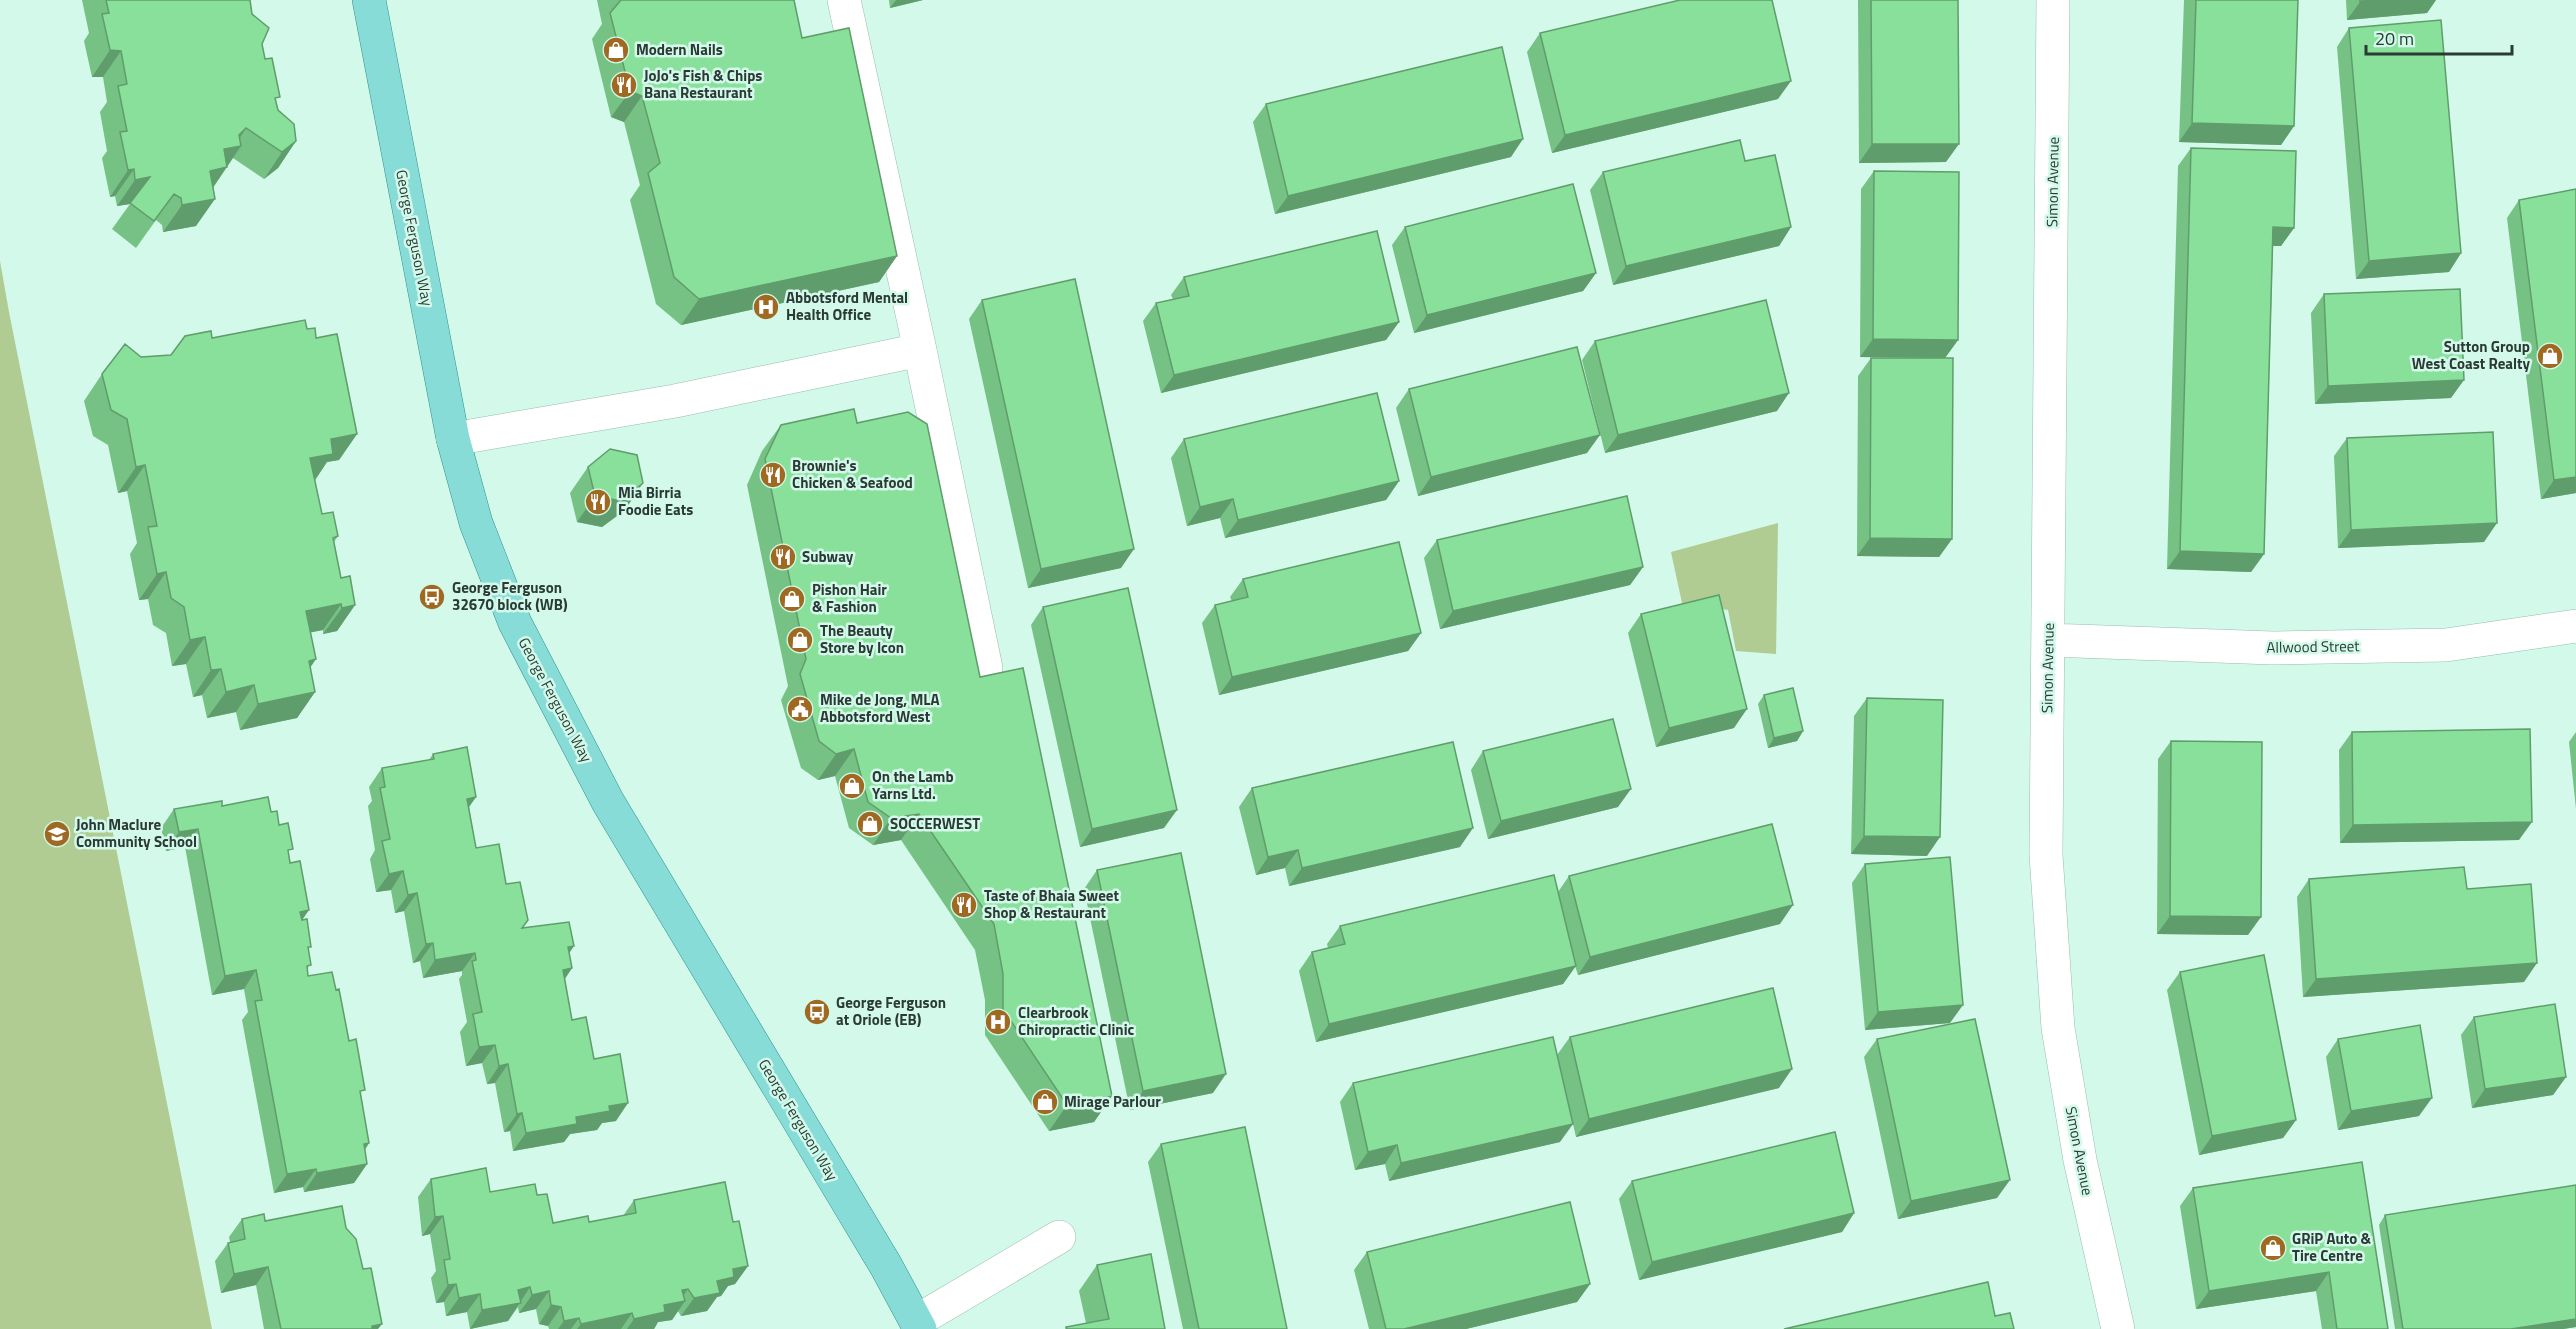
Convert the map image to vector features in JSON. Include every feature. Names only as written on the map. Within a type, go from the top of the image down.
[{"type":"main road","name":"George Ferguson Way","points":[[369,0],[453,439],[476,523],[515,623],[602,791],[886,1266],[918,1325]]},
{"type":"street","points":[[844,0],[921,350],[986,668]]},
{"type":"street","name":"Simon Avenue","points":[[2053,0],[2046,855],[2058,1028],[2080,1160],[2118,1329]]},
{"type":"street","points":[[453,439],[675,401],[921,350]]},
{"type":"street","name":"Allwood Street","points":[[2048,640],[2273,648],[2446,645],[2576,626]]},
{"type":"street","points":[[918,1325],[1059,1237]]},
{"type":"green space","name":"John Maclure Community School","points":[[0,261],[9,312],[212,1329],[0,1329]]},
{"type":"green space","points":[[1778,523],[1776,654],[1736,651],[1728,610],[1682,603],[1671,552]]},
{"type":"building","points":[[106,0],[250,0],[252,14],[269,28],[262,44],[265,59],[272,58],[280,97],[275,98],[278,110],[294,124],[296,141],[282,152],[246,128],[239,135],[241,146],[224,149],[227,167],[210,171],[215,199],[182,205],[181,198],[174,194],[154,221],[130,203],[150,177],[135,180],[134,169],[128,170],[120,132],[127,131],[118,86],[127,84],[121,51],[110,50],[102,14],[109,13]]},
{"type":"building","points":[[621,0],[794,0],[802,38],[849,28],[897,256],[699,299],[674,277],[648,173],[660,163],[642,96],[630,91],[610,13]]},
{"type":"building","points":[[1680,0],[1772,0],[1791,81],[1565,135],[1540,33]]},
{"type":"building","points":[[1871,0],[1958,0],[1959,144],[1872,144]]},
{"type":"building","points":[[2196,0],[2298,0],[2294,126],[2192,123]]},
{"type":"building","points":[[2441,20],[2461,253],[2369,261],[2349,28]]},
{"type":"building","points":[[1502,47],[1523,139],[1288,196],[1266,104]]},
{"type":"building","points":[[1740,140],[1745,161],[1775,155],[1791,227],[1626,266],[1603,172]]},
{"type":"building","points":[[2191,148],[2296,151],[2294,228],[2273,227],[2264,554],[2180,551]]},
{"type":"building","points":[[1874,171],[1959,172],[1958,340],[1873,339]]},
{"type":"building","points":[[1573,184],[1596,273],[1427,315],[1405,227]]},
{"type":"building","name":"Sutton Group West Coast Realty","points":[[2576,189],[2576,477],[2554,480],[2519,200]]},
{"type":"building","points":[[1377,231],[1399,322],[1174,375],[1156,303],[1189,296],[1184,277]]},
{"type":"building","points":[[1075,279],[1134,549],[1041,569],[982,300]]},
{"type":"building","points":[[2460,289],[2464,380],[2328,386],[2324,294]]},
{"type":"building","points":[[1766,300],[1789,393],[1618,435],[1595,341]]},
{"type":"building","points":[[305,320],[307,329],[315,328],[316,338],[337,334],[357,434],[331,439],[333,454],[310,458],[322,514],[333,512],[338,536],[333,538],[341,578],[350,576],[355,605],[342,608],[341,604],[306,611],[316,659],[309,661],[315,692],[258,704],[254,685],[226,692],[221,669],[211,670],[205,637],[190,640],[184,607],[171,598],[166,572],[157,574],[148,527],[157,526],[145,465],[136,467],[127,419],[111,410],[102,374],[125,344],[141,357],[171,355],[185,336],[211,331],[212,338]]},
{"type":"building","points":[[1577,347],[1600,435],[1431,477],[1409,389]]},
{"type":"building","points":[[1871,358],[1953,358],[1952,539],[1870,538]]},
{"type":"building","points":[[1377,393],[1399,481],[1238,520],[1233,499],[1200,507],[1184,439]]},
{"type":"building","points":[[854,409],[857,423],[908,412],[927,424],[980,677],[1023,668],[1112,1096],[1067,1105],[1003,1009],[1003,974],[994,924],[919,814],[891,818],[868,802],[854,749],[836,754],[819,741],[800,674],[806,659],[765,459],[781,425]]},
{"type":"building","points":[[2493,432],[2497,523],[2351,530],[2347,438]]},
{"type":"building","points":[[610,449],[637,455],[643,483],[621,501],[595,496],[588,467]]},
{"type":"building","points":[[1627,496],[1643,567],[1453,611],[1437,540]]},
{"type":"building","points":[[1399,542],[1421,633],[1232,677],[1215,605],[1248,597],[1243,579]]},
{"type":"building","points":[[1128,588],[1177,810],[1092,829],[1043,607]]},
{"type":"building","points":[[1719,595],[1747,709],[1669,728],[1641,614]]},
{"type":"building","points":[[1793,688],[1803,731],[1774,738],[1764,695]]},
{"type":"building","points":[[1867,698],[1943,700],[1940,837],[1864,836]]},
{"type":"building","points":[[1613,719],[1631,789],[1501,821],[1483,751]]},
{"type":"building","points":[[2530,729],[2532,822],[2353,825],[2352,732]]},
{"type":"building","points":[[2171,741],[2262,742],[2261,917],[2170,916]]},
{"type":"building","points":[[1453,742],[1473,828],[1302,868],[1298,850],[1268,857],[1252,788]]},
{"type":"building","points":[[467,747],[476,797],[467,799],[476,848],[499,844],[506,884],[520,882],[528,920],[522,928],[569,922],[574,946],[568,947],[572,968],[563,970],[572,1020],[586,1017],[594,1059],[620,1054],[628,1103],[609,1106],[610,1111],[576,1117],[577,1124],[526,1133],[522,1113],[517,1114],[508,1064],[499,1066],[495,1045],[479,1047],[473,1014],[482,1012],[472,961],[476,960],[475,953],[435,960],[433,943],[426,944],[417,893],[408,895],[403,871],[389,874],[382,841],[390,839],[380,788],[385,787],[382,768],[434,759],[433,754]]},
{"type":"building","points":[[268,797],[271,812],[277,811],[279,825],[288,823],[293,849],[288,850],[290,863],[300,861],[309,910],[300,912],[302,920],[307,919],[311,947],[308,947],[311,965],[307,966],[308,976],[332,972],[336,990],[339,989],[349,1041],[356,1039],[365,1090],[360,1091],[369,1143],[364,1144],[367,1164],[317,1173],[316,1169],[287,1174],[255,1001],[262,1000],[256,970],[225,976],[198,829],[179,832],[174,809],[222,801],[222,806]]},
{"type":"building","points":[[1772,824],[1793,905],[1590,957],[1569,876]]},
{"type":"building","points":[[1181,853],[1226,1074],[1143,1091],[1097,870]]},
{"type":"building","points":[[1950,857],[1963,1005],[1878,1012],[1865,864]]},
{"type":"building","points":[[2464,867],[2467,889],[2531,884],[2537,963],[2316,979],[2309,879]]},
{"type":"building","points":[[1554,875],[1576,966],[1329,1024],[1312,952],[1345,944],[1340,926]]},
{"type":"building","points":[[2264,955],[2296,1120],[2212,1136],[2180,972]]},
{"type":"building","points":[[1773,988],[1792,1069],[1589,1119],[1570,1037]]},
{"type":"building","points":[[2555,1004],[2566,1077],[2485,1089],[2474,1017]]},
{"type":"building","points":[[1975,1019],[2010,1180],[1911,1201],[1877,1039]]},
{"type":"building","points":[[2420,1025],[2432,1098],[2351,1111],[2338,1039]]},
{"type":"building","points":[[1553,1037],[1573,1124],[1401,1163],[1397,1145],[1368,1152],[1353,1083]]},
{"type":"building","points":[[1245,1127],[1287,1329],[1199,1329],[1161,1144]]},
{"type":"building","points":[[1835,1132],[1854,1213],[1652,1262],[1632,1181]]},
{"type":"building","name":"GRiP Auto & Tire Centre","points":[[2362,1162],[2388,1329],[2337,1329],[2329,1272],[2209,1291],[2193,1188]]},
{"type":"building","points":[[486,1168],[490,1192],[535,1184],[537,1195],[547,1194],[553,1223],[588,1216],[589,1222],[636,1213],[634,1200],[725,1182],[733,1222],[739,1221],[748,1266],[733,1269],[734,1277],[717,1281],[720,1293],[694,1298],[688,1289],[682,1290],[685,1301],[664,1305],[665,1312],[634,1319],[632,1313],[581,1324],[579,1318],[564,1321],[561,1307],[551,1305],[549,1291],[532,1295],[530,1287],[518,1290],[521,1303],[482,1310],[480,1294],[459,1298],[456,1284],[448,1285],[444,1260],[450,1259],[443,1216],[435,1217],[431,1179]]},
{"type":"building","points":[[2576,1185],[2576,1319],[2511,1329],[2403,1329],[2385,1215]]},
{"type":"building","points":[[1570,1202],[1590,1284],[1404,1329],[1386,1329],[1367,1252]]},
{"type":"building","points":[[342,1206],[346,1228],[356,1239],[363,1269],[371,1268],[382,1324],[372,1326],[372,1329],[281,1329],[268,1267],[234,1274],[228,1243],[245,1239],[242,1219],[264,1214],[265,1221]]},
{"type":"building","points":[[1151,1254],[1165,1329],[1067,1329],[1066,1327],[1109,1319],[1097,1265]]},
{"type":"building","points":[[1988,1282],[1995,1316],[2010,1313],[2014,1329],[1784,1329]]},
{"type":"place","name":"Modern Nails","points":[[616,50]]},
{"type":"place","name":"JoJo's Fish & Chips Bana Restaurant","points":[[624,85]]},
{"type":"place","name":"Abbotsford Mental Health Office","points":[[766,307]]},
{"type":"place","name":"Sutton Group West Coast Realty","points":[[2550,356]]},
{"type":"place","name":"Brownie's Chicken & Seafood","points":[[773,475]]},
{"type":"place","name":"Mia Birria Foodie Eats","points":[[598,502]]},
{"type":"place","name":"Subway","points":[[783,557]]},
{"type":"place","name":"George Ferguson 32670 block (WB)","points":[[432,597]]},
{"type":"place","name":"Pishon Hair & Fashion","points":[[792,599]]},
{"type":"place","name":"The Beauty Store by Icon","points":[[800,640]]},
{"type":"place","name":"Mike de Jong, MLA Abbotsford West","points":[[800,709]]},
{"type":"place","name":"On the Lamb Yarns Ltd.","points":[[852,786]]},
{"type":"place","name":"SOCCERWEST","points":[[870,824]]},
{"type":"place","name":"John Maclure Community School","points":[[57,834]]},
{"type":"place","name":"Taste of Bhaia Sweet Shop & Restaurant","points":[[964,905]]},
{"type":"place","name":"George Ferguson at Oriole (EB)","points":[[817,1012]]},
{"type":"place","name":"Clearbrook Chiropractic Clinic","points":[[998,1022]]},
{"type":"place","name":"Mirage Parlour","points":[[1045,1102]]},
{"type":"place","name":"GRiP Auto & Tire Centre","points":[[2273,1248]]}]
